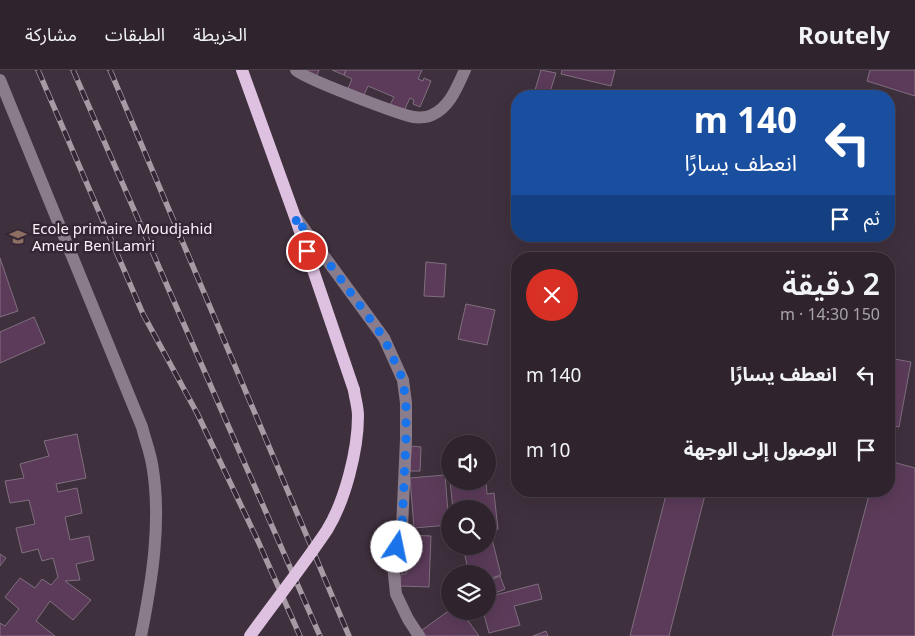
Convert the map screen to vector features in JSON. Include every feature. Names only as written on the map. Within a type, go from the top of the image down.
[{"type":"main road","points":[[242,70],[354,390],[358,414],[356,444],[349,474],[328,528],[250,636]]},
{"type":"street","points":[[296,70],[298,73],[314,80],[412,117],[430,116],[442,109],[454,94],[464,70]]},
{"type":"street","points":[[0,80],[138,418],[152,463],[155,495],[154,546],[140,636]]},
{"type":"street","points":[[295,217],[384,338],[403,380],[406,403],[406,439],[402,528],[393,565],[396,594],[419,636]]},
{"type":"building","points":[[299,70],[319,70],[316,78]]},
{"type":"building","points":[[332,70],[346,70],[344,75]]},
{"type":"building","points":[[346,70],[422,70],[418,79],[423,81],[424,78],[431,81],[420,107],[413,104],[414,100],[410,98],[404,111],[390,105],[394,97],[368,86],[364,95],[348,88],[352,79],[344,75]]},
{"type":"building","points":[[541,70],[556,73],[551,90],[535,90]]},
{"type":"building","points":[[562,70],[615,70],[611,86],[561,74]]},
{"type":"building","points":[[870,70],[915,70],[915,96],[867,81]]},
{"type":"building","points":[[0,258],[18,311],[0,317]]},
{"type":"building","points":[[426,262],[446,264],[444,297],[424,296]]},
{"type":"building","points":[[466,304],[495,310],[487,345],[458,339]]},
{"type":"building","points":[[34,317],[45,343],[0,363],[0,332]]},
{"type":"building","points":[[895,359],[911,362],[899,427],[895,426]]},
{"type":"building","points":[[77,434],[86,478],[56,484],[58,492],[77,488],[82,513],[65,517],[70,540],[89,536],[94,560],[76,564],[80,580],[65,581],[91,600],[73,620],[50,601],[36,621],[55,636],[0,636],[0,623],[5,626],[19,609],[5,597],[20,578],[35,588],[42,579],[51,585],[58,577],[53,558],[42,561],[38,549],[22,553],[16,528],[35,524],[29,500],[10,503],[5,481],[24,478],[20,464],[49,456],[44,441]]},
{"type":"building","points":[[411,446],[421,447],[420,471],[410,471]]},
{"type":"building","points":[[895,463],[915,468],[915,636],[832,636],[868,497],[895,497]]},
{"type":"building","points":[[441,475],[441,490],[446,490],[447,500],[441,500],[441,526],[414,528],[410,478]]},
{"type":"building","points":[[451,490],[487,490],[487,494],[494,493],[495,500],[452,500]]},
{"type":"building","points":[[665,497],[704,497],[669,636],[630,636]]},
{"type":"building","points":[[496,511],[498,529],[496,529]]},
{"type":"building","points":[[407,535],[431,536],[429,587],[400,586],[401,574],[406,574]]},
{"type":"building","points":[[0,554],[6,558],[0,566]]},
{"type":"building","points":[[465,555],[496,555],[501,575],[496,577],[496,565],[467,565]]},
{"type":"building","points":[[500,576],[505,589],[496,593],[496,578]]},
{"type":"building","points":[[538,584],[542,599],[514,606],[520,625],[489,633],[485,620],[496,620],[496,595]]},
{"type":"building","points":[[441,616],[441,620],[467,620],[479,636],[426,636],[422,630]]},
{"type":"building","points":[[546,631],[548,636],[533,636]]},
{"type":"railway","points":[[38,70],[143,314],[197,413],[258,541],[300,636]]},
{"type":"railway","points":[[73,70],[320,636]]},
{"type":"railway","points":[[110,70],[349,636]]},
{"type":"place","name":"Ecole primaire Moudjahid Ameur Ben Lamri","points":[[18,237]]},
{"type":"route","points":[[307,251],[295,217],[384,338],[403,380],[406,403],[406,439],[402,528],[397,547]]}]
